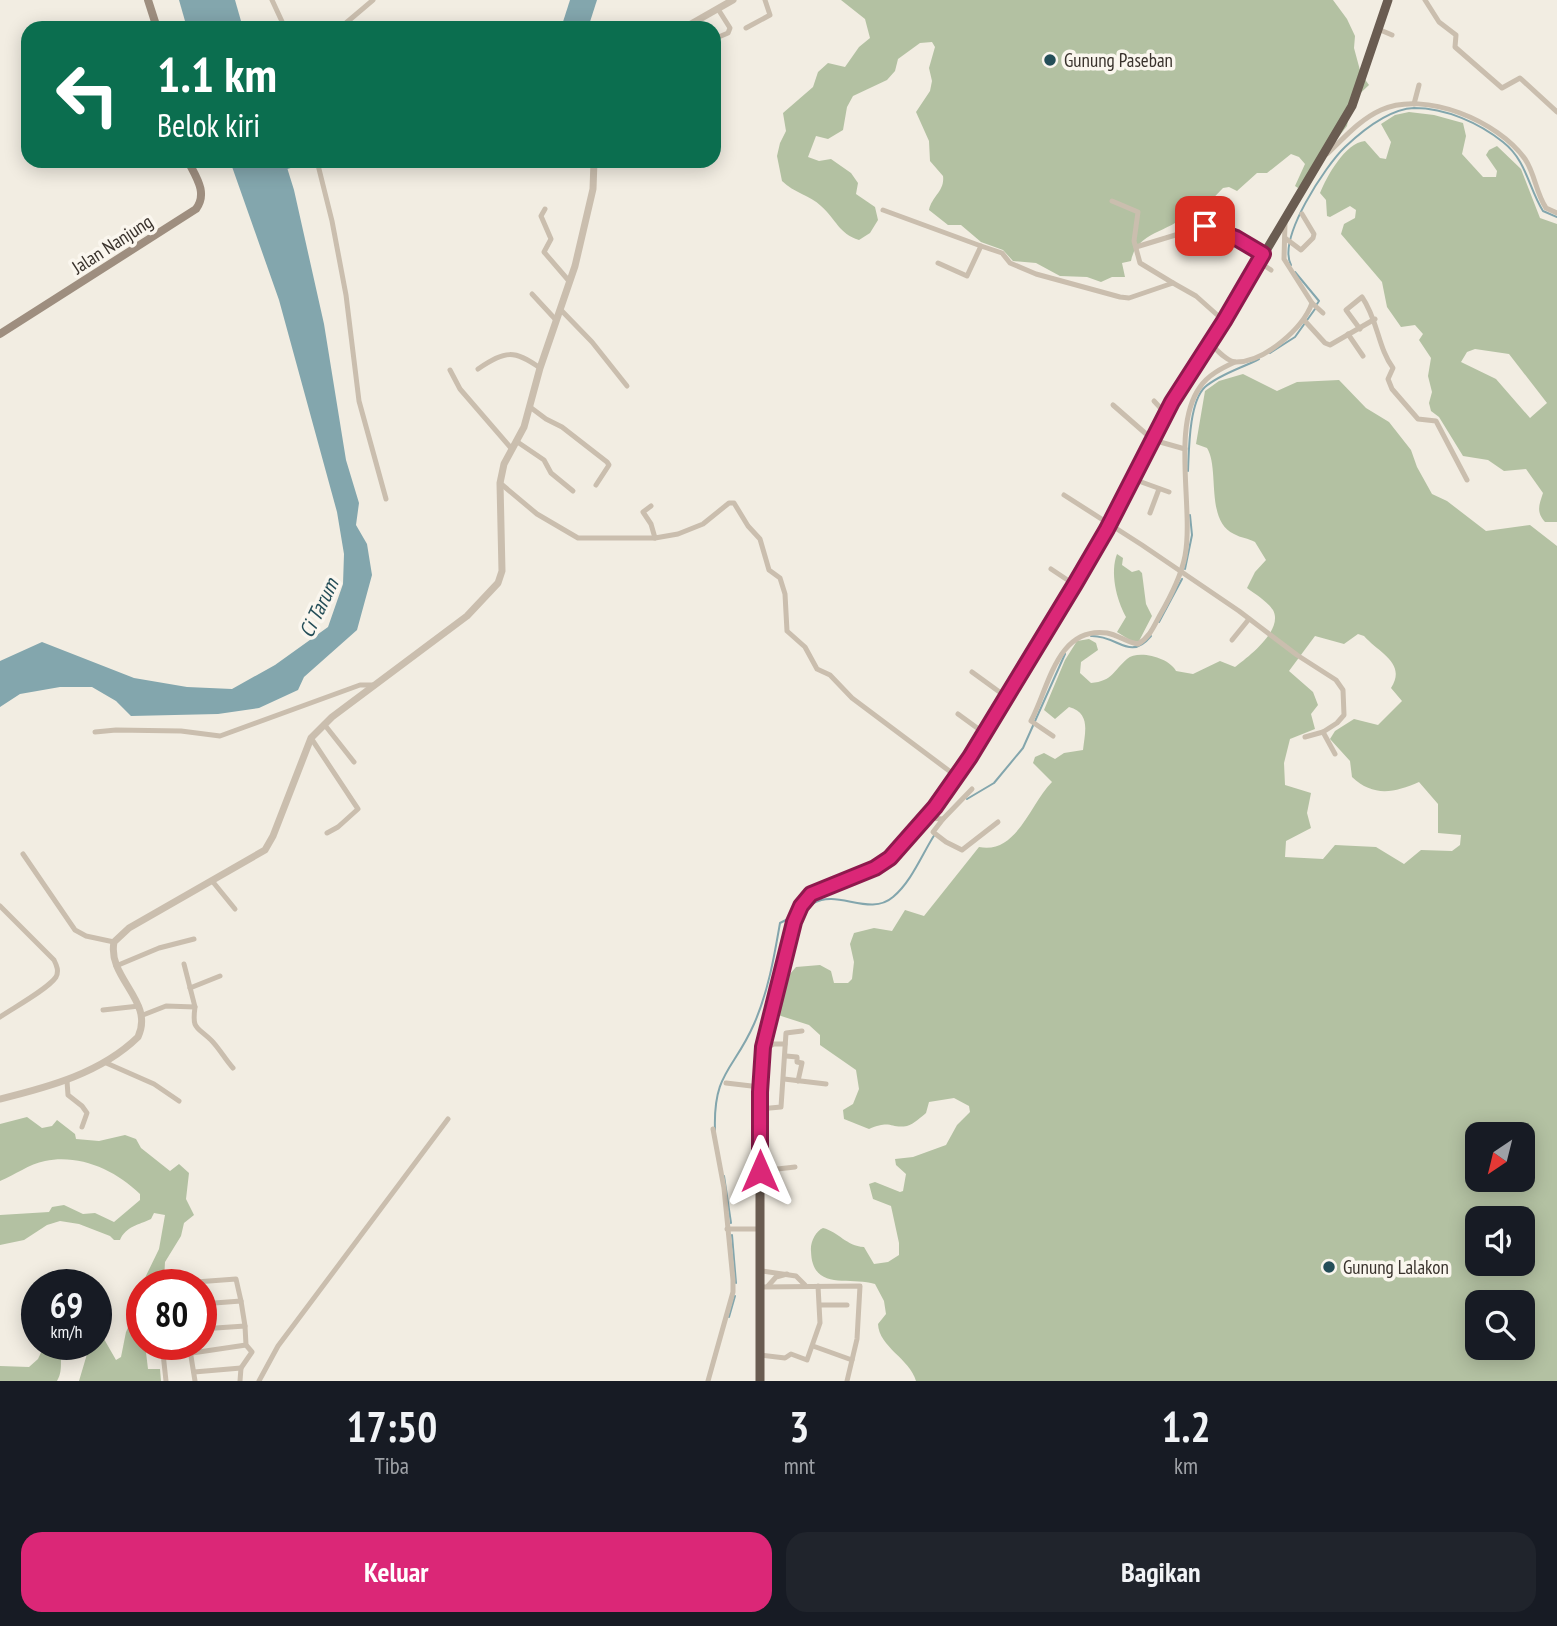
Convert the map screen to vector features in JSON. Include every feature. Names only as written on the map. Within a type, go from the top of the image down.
[{"type":"highway","points":[[760,1381],[765,1287],[762,1271],[760,1171],[763,1049],[794,922],[801,906],[817,891],[882,864],[927,818],[984,733],[1109,526],[1166,414],[1285,220],[1356,96],[1387,0]]},
{"type":"main road","points":[[148,0],[155,21]]},
{"type":"main road","name":"Jalan Nanjung","points":[[0,334],[196,209],[203,197],[191,168]]},
{"type":"street","points":[[272,0],[282,21]]},
{"type":"street","points":[[348,21],[373,0]]},
{"type":"street","points":[[697,21],[733,0]]},
{"type":"street","points":[[746,28],[770,15],[765,0]]},
{"type":"street","points":[[1425,0],[1439,22],[1456,35],[1455,47],[1483,72],[1504,88],[1518,78],[1522,79],[1557,112]]},
{"type":"street","points":[[718,9],[730,28],[728,33],[721,36]]},
{"type":"street","points":[[1378,29],[1392,35]]},
{"type":"street","points":[[1414,104],[1419,85]]},
{"type":"street","points":[[1320,161],[1366,118],[1401,104],[1414,104],[1466,115],[1507,140],[1524,158],[1546,208],[1557,213]]},
{"type":"street","points":[[318,168],[346,295],[359,401],[386,499]]},
{"type":"street","points":[[0,1099],[66,1081],[128,1047],[138,1037],[143,1015],[116,966],[113,956],[114,942],[129,928],[212,882],[268,846],[311,738],[324,724],[467,616],[493,591],[502,571],[500,483],[530,407],[540,368],[586,228],[593,168]]},
{"type":"street","points":[[1112,201],[1138,212],[1134,242],[1140,263],[1196,296],[1224,321]]},
{"type":"street","points":[[545,209],[541,216],[551,239],[544,252],[569,281]]},
{"type":"street","points":[[883,210],[1002,253],[1010,263],[1036,274],[1120,297],[1129,299],[1173,283]]},
{"type":"street","points":[[1288,240],[1303,250],[1314,236],[1301,214]]},
{"type":"street","points":[[1285,220],[1288,240],[1286,265],[1323,313]]},
{"type":"street","points":[[1136,247],[1205,226],[1236,238],[1261,258],[1271,270]]},
{"type":"street","points":[[938,263],[967,276],[981,246]]},
{"type":"street","points":[[532,294],[556,320]]},
{"type":"street","points":[[1360,329],[1346,310],[1362,297],[1376,319],[1384,354],[1393,368],[1388,379],[1392,389],[1418,419],[1436,421],[1467,480]]},
{"type":"street","points":[[1053,736],[1031,721],[1068,645],[1080,634],[1090,633],[1112,635],[1132,643],[1144,640],[1171,596],[1180,572],[1187,538],[1185,449],[1192,402],[1197,392],[1213,374],[1277,345],[1306,322],[1315,305]]},
{"type":"street","points":[[560,309],[592,342],[627,386]]},
{"type":"street","points":[[1306,322],[1328,345],[1376,319]]},
{"type":"street","points":[[1348,334],[1363,356]]},
{"type":"street","points":[[1210,343],[1235,362]]},
{"type":"street","points":[[478,369],[513,353],[520,354],[540,368]]},
{"type":"street","points":[[450,370],[460,388],[514,444],[544,460],[553,475],[573,491]]},
{"type":"street","points":[[1154,401],[1166,414]]},
{"type":"street","points":[[1113,405],[1153,440],[1185,449]]},
{"type":"street","points":[[530,407],[546,419],[562,426],[607,462],[609,465],[596,485]]},
{"type":"street","points":[[1133,479],[1169,492]]},
{"type":"street","points":[[500,483],[537,514],[574,537],[655,538],[678,534],[695,528],[729,503],[734,503],[745,522],[760,538],[769,570],[780,578],[785,594],[787,631],[804,647],[815,667],[830,675],[852,698],[956,776]]},
{"type":"street","points":[[1150,513],[1159,489]]},
{"type":"street","points":[[1064,495],[1341,684],[1344,715],[1339,722],[1323,732],[1305,737]]},
{"type":"street","points":[[651,506],[643,512],[651,524],[655,538]]},
{"type":"street","points":[[1051,569],[1075,584]]},
{"type":"street","points":[[1231,640],[1249,619]]},
{"type":"street","points":[[972,672],[1005,696]]},
{"type":"street","points":[[95,732],[181,731],[220,736],[360,685],[375,685]]},
{"type":"street","points":[[958,714],[984,733]]},
{"type":"street","points":[[324,724],[354,762]]},
{"type":"street","points":[[1323,732],[1335,754]]},
{"type":"street","points":[[311,738],[358,809],[327,833]]},
{"type":"street","points":[[972,789],[943,819],[935,833],[962,850],[998,822]]},
{"type":"street","points":[[927,818],[943,819]]},
{"type":"street","points":[[23,855],[75,930],[86,936],[114,942]]},
{"type":"street","points":[[212,882],[235,909]]},
{"type":"street","points":[[0,906],[54,960],[58,970],[48,984],[0,1017]]},
{"type":"street","points":[[116,966],[159,948],[194,939]]},
{"type":"street","points":[[184,964],[195,1007],[193,1020],[196,1028],[210,1040],[233,1068]]},
{"type":"street","points":[[190,988],[220,976]]},
{"type":"street","points":[[103,1010],[139,1006]]},
{"type":"street","points":[[143,1015],[166,1006],[195,1007]]},
{"type":"street","points":[[760,1109],[781,1107],[787,1032],[802,1031]]},
{"type":"street","points":[[763,1049],[774,1044],[785,1044]]},
{"type":"street","points":[[786,1056],[797,1057],[797,1062],[802,1063],[798,1081]]},
{"type":"street","points":[[104,1061],[154,1084],[178,1101]]},
{"type":"street","points":[[784,1079],[826,1084]]},
{"type":"street","points":[[66,1081],[68,1096],[87,1113],[82,1127]]},
{"type":"street","points":[[726,1083],[760,1087]]},
{"type":"street","points":[[259,1381],[278,1346],[448,1119]]},
{"type":"street","points":[[708,1381],[733,1292],[724,1188],[713,1129]]},
{"type":"street","points":[[760,1171],[795,1167]]},
{"type":"street","points":[[727,1229],[761,1229]]},
{"type":"street","points":[[762,1271],[788,1273],[803,1280],[804,1285]]},
{"type":"street","points":[[765,1287],[776,1277],[786,1276],[788,1273]]},
{"type":"street","points":[[217,1280],[236,1279],[246,1345],[252,1352],[241,1368],[240,1381]]},
{"type":"street","points":[[760,1355],[785,1358],[791,1354],[806,1360],[820,1323],[818,1286]]},
{"type":"street","points":[[765,1287],[860,1286],[861,1306],[847,1381]]},
{"type":"street","points":[[217,1303],[241,1301]]},
{"type":"street","points":[[820,1304],[847,1305]]},
{"type":"street","points":[[217,1328],[244,1326]]},
{"type":"street","points":[[217,1349],[246,1345]]},
{"type":"street","points":[[813,1346],[852,1360]]},
{"type":"street","points":[[164,1360],[166,1381]]},
{"type":"street","points":[[193,1360],[195,1381]]},
{"type":"street","points":[[194,1372],[241,1368]]},
{"type":"green space","points":[[841,0],[1333,0],[1355,36],[1354,48],[1361,74],[1369,85],[1351,102],[1347,126],[1298,188],[1295,186],[1305,164],[1299,157],[1291,154],[1267,173],[1257,173],[1237,191],[1229,187],[1223,188],[1198,214],[1190,210],[1175,223],[1148,237],[1140,243],[1131,261],[1122,263],[1125,277],[1112,277],[1101,282],[1087,277],[1060,276],[1036,263],[1013,261],[1003,250],[981,242],[961,225],[948,225],[929,210],[942,186],[943,176],[930,161],[929,141],[916,112],[930,91],[932,81],[929,68],[935,47],[932,42],[920,43],[898,59],[895,71],[887,80],[853,96],[847,107],[843,130],[828,139],[816,136],[808,157],[819,161],[831,159],[851,173],[858,183],[856,194],[875,207],[878,220],[870,233],[859,240],[852,237],[842,230],[817,202],[782,181],[777,156],[786,131],[783,113],[813,87],[818,72],[828,63],[845,67],[859,47],[870,38],[865,19]]},
{"type":"green space","points":[[1409,112],[1463,123],[1466,136],[1462,154],[1483,177],[1496,177],[1497,171],[1486,155],[1497,146],[1521,169],[1540,218],[1557,224],[1557,522],[1545,522],[1540,515],[1543,493],[1526,469],[1504,471],[1488,460],[1463,456],[1439,417],[1431,411],[1429,403],[1432,392],[1428,376],[1431,358],[1419,340],[1423,334],[1415,325],[1401,327],[1387,307],[1382,282],[1341,234],[1344,224],[1355,218],[1356,210],[1350,206],[1330,217],[1327,216],[1326,200],[1320,193],[1332,170],[1344,154],[1365,141],[1380,158],[1386,159],[1391,142],[1381,124],[1395,115]],"holes":[[[1475,349],[1509,354],[1547,403],[1530,418],[1496,379],[1461,362],[1467,352]]]},
{"type":"green space","points":[[1243,374],[1277,391],[1297,382],[1339,380],[1366,408],[1389,422],[1411,450],[1432,494],[1447,501],[1486,531],[1530,525],[1557,546],[1557,1381],[916,1381],[908,1366],[880,1332],[878,1324],[886,1314],[884,1301],[875,1284],[834,1280],[818,1272],[813,1264],[811,1244],[823,1228],[852,1244],[864,1247],[874,1264],[888,1262],[899,1255],[891,1206],[873,1199],[869,1184],[875,1182],[903,1191],[906,1174],[896,1165],[895,1159],[913,1157],[946,1145],[957,1125],[970,1112],[969,1106],[954,1098],[929,1102],[926,1113],[907,1126],[887,1124],[869,1129],[844,1119],[843,1110],[853,1104],[859,1089],[856,1070],[820,1045],[820,1035],[809,1025],[778,1015],[789,975],[796,967],[820,965],[831,971],[834,983],[848,983],[852,979],[854,962],[850,944],[854,933],[874,928],[892,931],[905,910],[924,916],[979,847],[992,847],[1003,843],[1022,825],[1052,782],[1033,763],[1035,757],[1044,753],[1055,759],[1064,753],[1083,750],[1085,724],[1081,714],[1069,707],[1055,719],[1044,710],[1065,660],[1077,641],[1089,639],[1096,643],[1098,650],[1081,662],[1080,673],[1091,683],[1108,678],[1127,659],[1138,655],[1153,656],[1167,662],[1176,671],[1193,674],[1220,661],[1235,667],[1263,642],[1274,626],[1273,610],[1247,588],[1255,572],[1266,560],[1255,542],[1225,527],[1219,518],[1211,457],[1207,448],[1196,444],[1205,391],[1219,381]],"holes":[[[1358,634],[1364,636],[1393,665],[1396,672],[1391,688],[1402,701],[1378,725],[1354,719],[1335,731],[1330,739],[1350,761],[1352,777],[1368,788],[1392,791],[1419,782],[1438,804],[1438,833],[1461,835],[1460,845],[1452,851],[1421,850],[1404,864],[1376,847],[1335,845],[1323,859],[1285,857],[1286,841],[1311,828],[1307,813],[1311,793],[1285,785],[1284,763],[1290,739],[1315,729],[1311,714],[1318,705],[1313,692],[1289,671],[1315,636],[1344,644]]]},
{"type":"green space","points":[[1117,554],[1123,558],[1122,565],[1132,572],[1139,570],[1142,573],[1146,604],[1152,616],[1139,641],[1133,642],[1117,632],[1126,617],[1115,586]]},
{"type":"green space","points":[[27,1117],[42,1128],[52,1126],[57,1120],[75,1134],[76,1139],[99,1141],[125,1135],[136,1139],[141,1148],[170,1171],[179,1164],[189,1173],[186,1199],[194,1215],[184,1223],[181,1236],[165,1262],[165,1269],[149,1269],[159,1249],[165,1215],[154,1213],[151,1219],[129,1229],[120,1240],[114,1240],[79,1224],[60,1221],[47,1225],[24,1240],[0,1245],[0,1215],[49,1212],[52,1207],[64,1205],[83,1214],[95,1213],[114,1222],[140,1200],[140,1194],[108,1171],[71,1160],[39,1162],[0,1181],[0,1124]]},
{"type":"green space","points":[[126,1332],[126,1360],[147,1360],[148,1369],[160,1369],[161,1381],[79,1381],[85,1360],[112,1360],[112,1353],[116,1360],[121,1357]]},
{"type":"green space","points":[[37,1360],[61,1360],[57,1381],[0,1381],[0,1366],[29,1367]]},
{"type":"water","points":[[179,0],[235,0],[241,21],[185,21]]},
{"type":"water","points":[[570,0],[597,0],[590,21],[563,21]]},
{"type":"water","points":[[232,168],[287,168],[294,190],[324,324],[346,460],[359,503],[356,525],[367,544],[372,575],[357,630],[304,677],[298,690],[259,708],[218,714],[131,716],[116,701],[92,687],[60,687],[20,694],[0,707],[0,661],[42,642],[134,678],[187,687],[232,689],[275,665],[328,627],[343,584],[344,554],[337,512],[279,300]]},
{"type":"waterway","points":[[1291,265],[1291,238],[1297,221],[1327,169],[1345,147],[1368,127],[1405,109],[1426,109],[1450,114],[1494,135],[1517,157],[1543,211],[1557,217]]},
{"type":"waterway","points":[[1295,272],[1319,301],[1317,304]]},
{"type":"waterway","points":[[1270,353],[1295,337],[1315,309]]},
{"type":"waterway","points":[[1188,471],[1191,426],[1200,394],[1217,378],[1259,359]]},
{"type":"waterway","points":[[1185,569],[1192,535],[1190,515]]},
{"type":"waterway","points":[[1159,622],[1182,579]]},
{"type":"waterway","points":[[1091,636],[1109,639],[1129,647],[1136,647],[1151,636]]},
{"type":"waterway","points":[[967,799],[994,783],[1023,748],[1065,654]]},
{"type":"waterway","points":[[799,920],[814,903],[823,900],[874,904],[893,897],[911,875],[935,834]]},
{"type":"waterway","points":[[715,1130],[717,1095],[721,1083],[759,1012],[773,962],[780,923],[788,919]]},
{"type":"waterway","points":[[724,1176],[731,1223]]},
{"type":"waterway","points":[[732,1235],[736,1283]]},
{"type":"waterway","points":[[729,1317],[735,1296]]},
{"type":"place","name":"Gunung Paseban","points":[[1050,60]]},
{"type":"place","name":"Gunung Lalakon","points":[[1329,1267]]},
{"type":"route","points":[[760,1171],[763,1047],[794,922],[801,906],[811,894],[882,864],[927,818],[970,757],[1075,584],[1107,529],[1172,402],[1263,254],[1236,238],[1205,226]]},
{"type":"water label","name":"Ci Tarum","points":[[319,608]]}]
